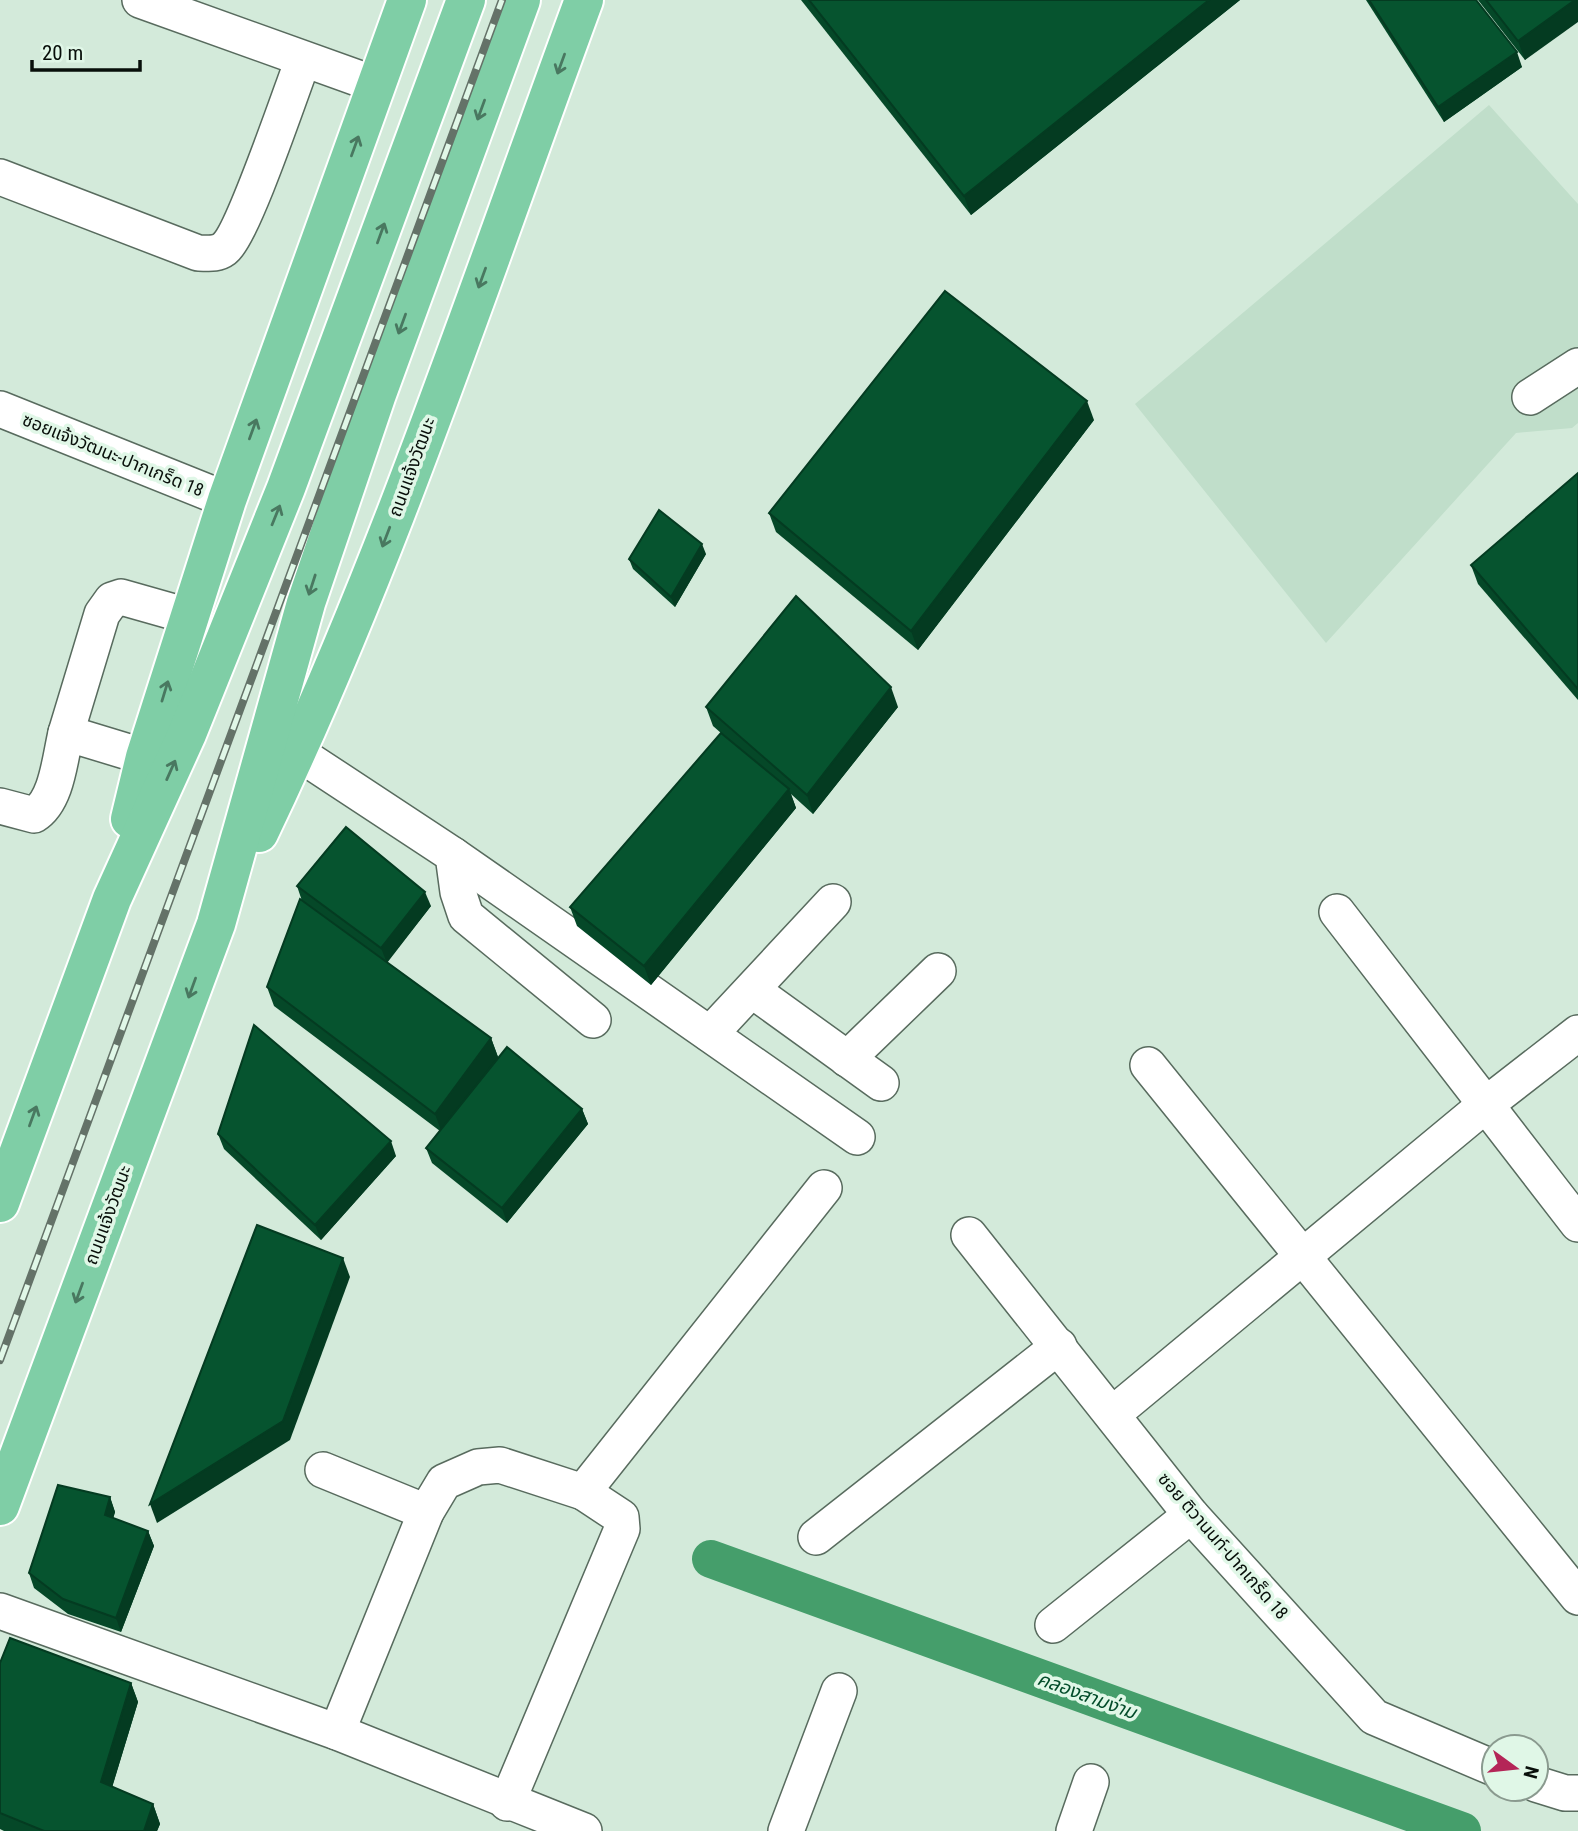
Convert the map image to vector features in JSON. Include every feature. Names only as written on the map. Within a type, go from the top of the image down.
[{"type":"main road","points":[[112,900],[145,757],[188,616],[227,500],[407,0]]},
{"type":"main road","points":[[4,1179],[112,900],[187,734],[286,488],[466,0]]},
{"type":"main road","name":"ถนนแจ้งวัฒนะ","points":[[0,1506],[216,924],[310,590],[377,394],[521,0]]},
{"type":"main road","name":"ถนนแจ้งวัฒนะ","points":[[216,924],[298,753],[400,501],[584,0]]},
{"type":"street","points":[[140,0],[377,85]]},
{"type":"street","points":[[0,177],[198,253],[214,254],[226,248],[242,222],[303,60]]},
{"type":"street","points":[[1530,397],[1578,366]]},
{"type":"street","name":"ซอยแจ้งวัฒนะ-ปากเกร็ด 18","points":[[0,408],[227,500]]},
{"type":"street","points":[[0,806],[34,815],[41,811],[50,796],[102,614],[112,600],[121,597],[188,616]]},
{"type":"street","points":[[66,733],[145,757]]},
{"type":"street","points":[[298,753],[453,855],[857,1137]]},
{"type":"street","points":[[453,855],[458,892],[466,916],[593,1020]]},
{"type":"street","points":[[710,1034],[833,902]]},
{"type":"street","points":[[1337,912],[1578,1224]]},
{"type":"street","points":[[847,1059],[937,971]]},
{"type":"street","points":[[752,990],[881,1083]]},
{"type":"street","points":[[1114,1413],[1484,1105],[1578,1033]]},
{"type":"street","points":[[1148,1065],[1578,1597]]},
{"type":"street","points":[[583,1492],[824,1188]]},
{"type":"street","name":"ซอย ติวานนท์-ปากเกร็ด 18","points":[[969,1235],[1114,1413],[1191,1515],[1374,1717],[1480,1762]]},
{"type":"street","points":[[816,1537],[1059,1346]]},
{"type":"street","points":[[337,1732],[426,1513],[444,1482],[478,1467],[500,1465],[583,1492],[621,1517],[622,1530],[507,1802]]},
{"type":"street","points":[[323,1470],[426,1513]]},
{"type":"street","points":[[1053,1625],[1191,1515]]},
{"type":"street","points":[[0,1611],[337,1732],[584,1831]]},
{"type":"street","points":[[786,1831],[839,1691]]},
{"type":"street","points":[[1073,1831],[1091,1783]]},
{"type":"street","points":[[1550,1788],[1565,1793],[1578,1793]]},
{"type":"shaded area","points":[[1489,105],[1578,204],[1578,423],[1572,428],[1516,433],[1326,643],[1135,404]]},
{"type":"building","points":[[809,0],[1209,0],[964,196]]},
{"type":"building","points":[[1369,0],[1476,0],[1517,52],[1438,107]]},
{"type":"building","points":[[1486,0],[1575,0],[1518,41]]},
{"type":"building","points":[[945,291],[1087,401],[911,631],[769,513]]},
{"type":"building","points":[[1578,473],[1578,689],[1471,565]]},
{"type":"building","points":[[659,510],[702,544],[671,597],[629,559]]},
{"type":"building","points":[[796,596],[891,687],[807,795],[706,707]]},
{"type":"building","points":[[721,733],[789,789],[644,966],[570,907]]},
{"type":"building","points":[[346,827],[425,892],[381,948],[297,886]]},
{"type":"building","points":[[300,899],[491,1038],[435,1114],[267,987]]},
{"type":"building","points":[[254,1025],[391,1141],[315,1225],[218,1134]]},
{"type":"building","points":[[507,1047],[582,1109],[502,1208],[426,1148]]},
{"type":"building","points":[[257,1225],[343,1258],[283,1421],[150,1504]]},
{"type":"building","points":[[58,1485],[110,1497],[105,1515],[148,1531],[116,1618],[63,1599],[29,1573]]},
{"type":"building","points":[[10,1638],[131,1683],[101,1782],[153,1804],[144,1831],[44,1831],[0,1813],[0,1663]]},
{"type":"waterway","name":"คลองสามง่าม","points":[[711,1559],[1462,1831]]},
{"type":"railway","points":[[0,1360],[502,0]]}]
